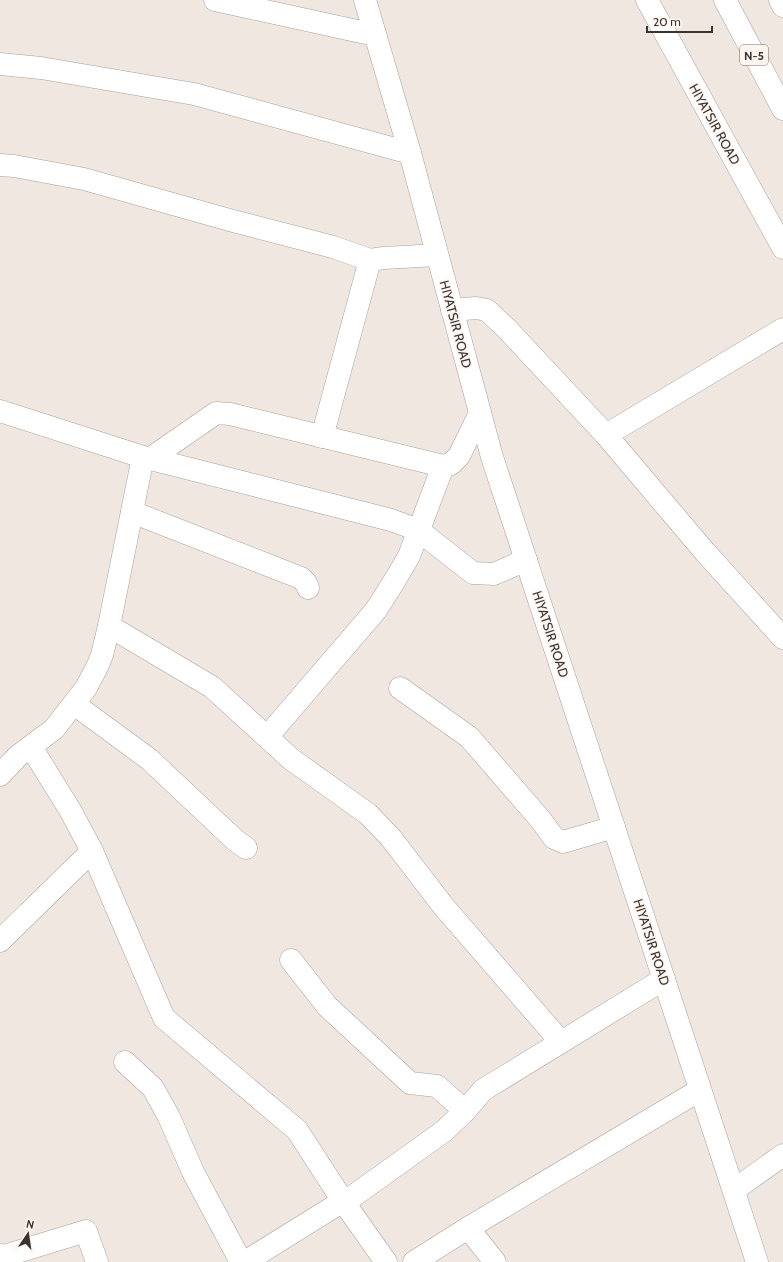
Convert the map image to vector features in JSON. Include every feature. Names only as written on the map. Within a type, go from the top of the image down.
[{"type":"main road","points":[[215,0],[375,35]]},
{"type":"main road","name":"HIYATSIR ROAD","points":[[365,0],[410,153],[492,457],[757,1262]]},
{"type":"main road","name":"HIYATSIR ROAD","points":[[647,0],[783,248]]},
{"type":"main road","name":"N-5","points":[[725,0],[783,109]]},
{"type":"main road","points":[[780,0],[783,6]]},
{"type":"main road","points":[[0,64],[41,68],[194,94],[410,153]]},
{"type":"main road","points":[[0,165],[14,166],[84,179],[233,221],[333,247],[370,260],[437,255]]},
{"type":"main road","points":[[322,437],[370,260]]},
{"type":"main road","points":[[452,310],[476,308],[487,310],[507,329],[606,435],[705,552],[783,638]]},
{"type":"main road","points":[[606,435],[783,329]]},
{"type":"main road","points":[[0,411],[147,457],[390,520],[418,530],[473,573],[494,574],[526,560]]},
{"type":"main road","points":[[0,775],[18,756],[54,729],[86,688],[98,665],[109,626],[132,512],[147,457],[216,413],[230,414],[443,466],[451,464],[459,456],[480,413]]},
{"type":"main road","points":[[267,737],[376,610],[409,556],[443,466]]},
{"type":"main road","points":[[132,512],[301,578],[306,583],[308,588]]},
{"type":"main road","points":[[109,626],[212,687],[291,759],[360,808],[384,830],[444,906],[561,1042]]},
{"type":"main road","points":[[400,688],[469,737],[540,819],[554,838],[563,842],[614,827]]},
{"type":"main road","points":[[74,704],[149,759],[235,840],[246,848]]},
{"type":"main road","points":[[31,747],[70,810],[92,851],[164,1018],[297,1130],[344,1202],[386,1262]]},
{"type":"main road","points":[[0,941],[92,851]]},
{"type":"main road","points":[[291,960],[327,1006],[410,1083],[437,1086],[465,1111]]},
{"type":"main road","points":[[245,1262],[344,1202],[444,1131],[465,1111],[483,1090],[664,979]]},
{"type":"main road","points":[[125,1062],[153,1088],[169,1117],[193,1172],[240,1262]]},
{"type":"main road","points":[[414,1262],[468,1228],[700,1090]]},
{"type":"main road","points":[[734,1190],[783,1155]]},
{"type":"main road","points":[[468,1228],[495,1262]]},
{"type":"main road","points":[[0,1255],[4,1256],[86,1231],[97,1262]]}]
